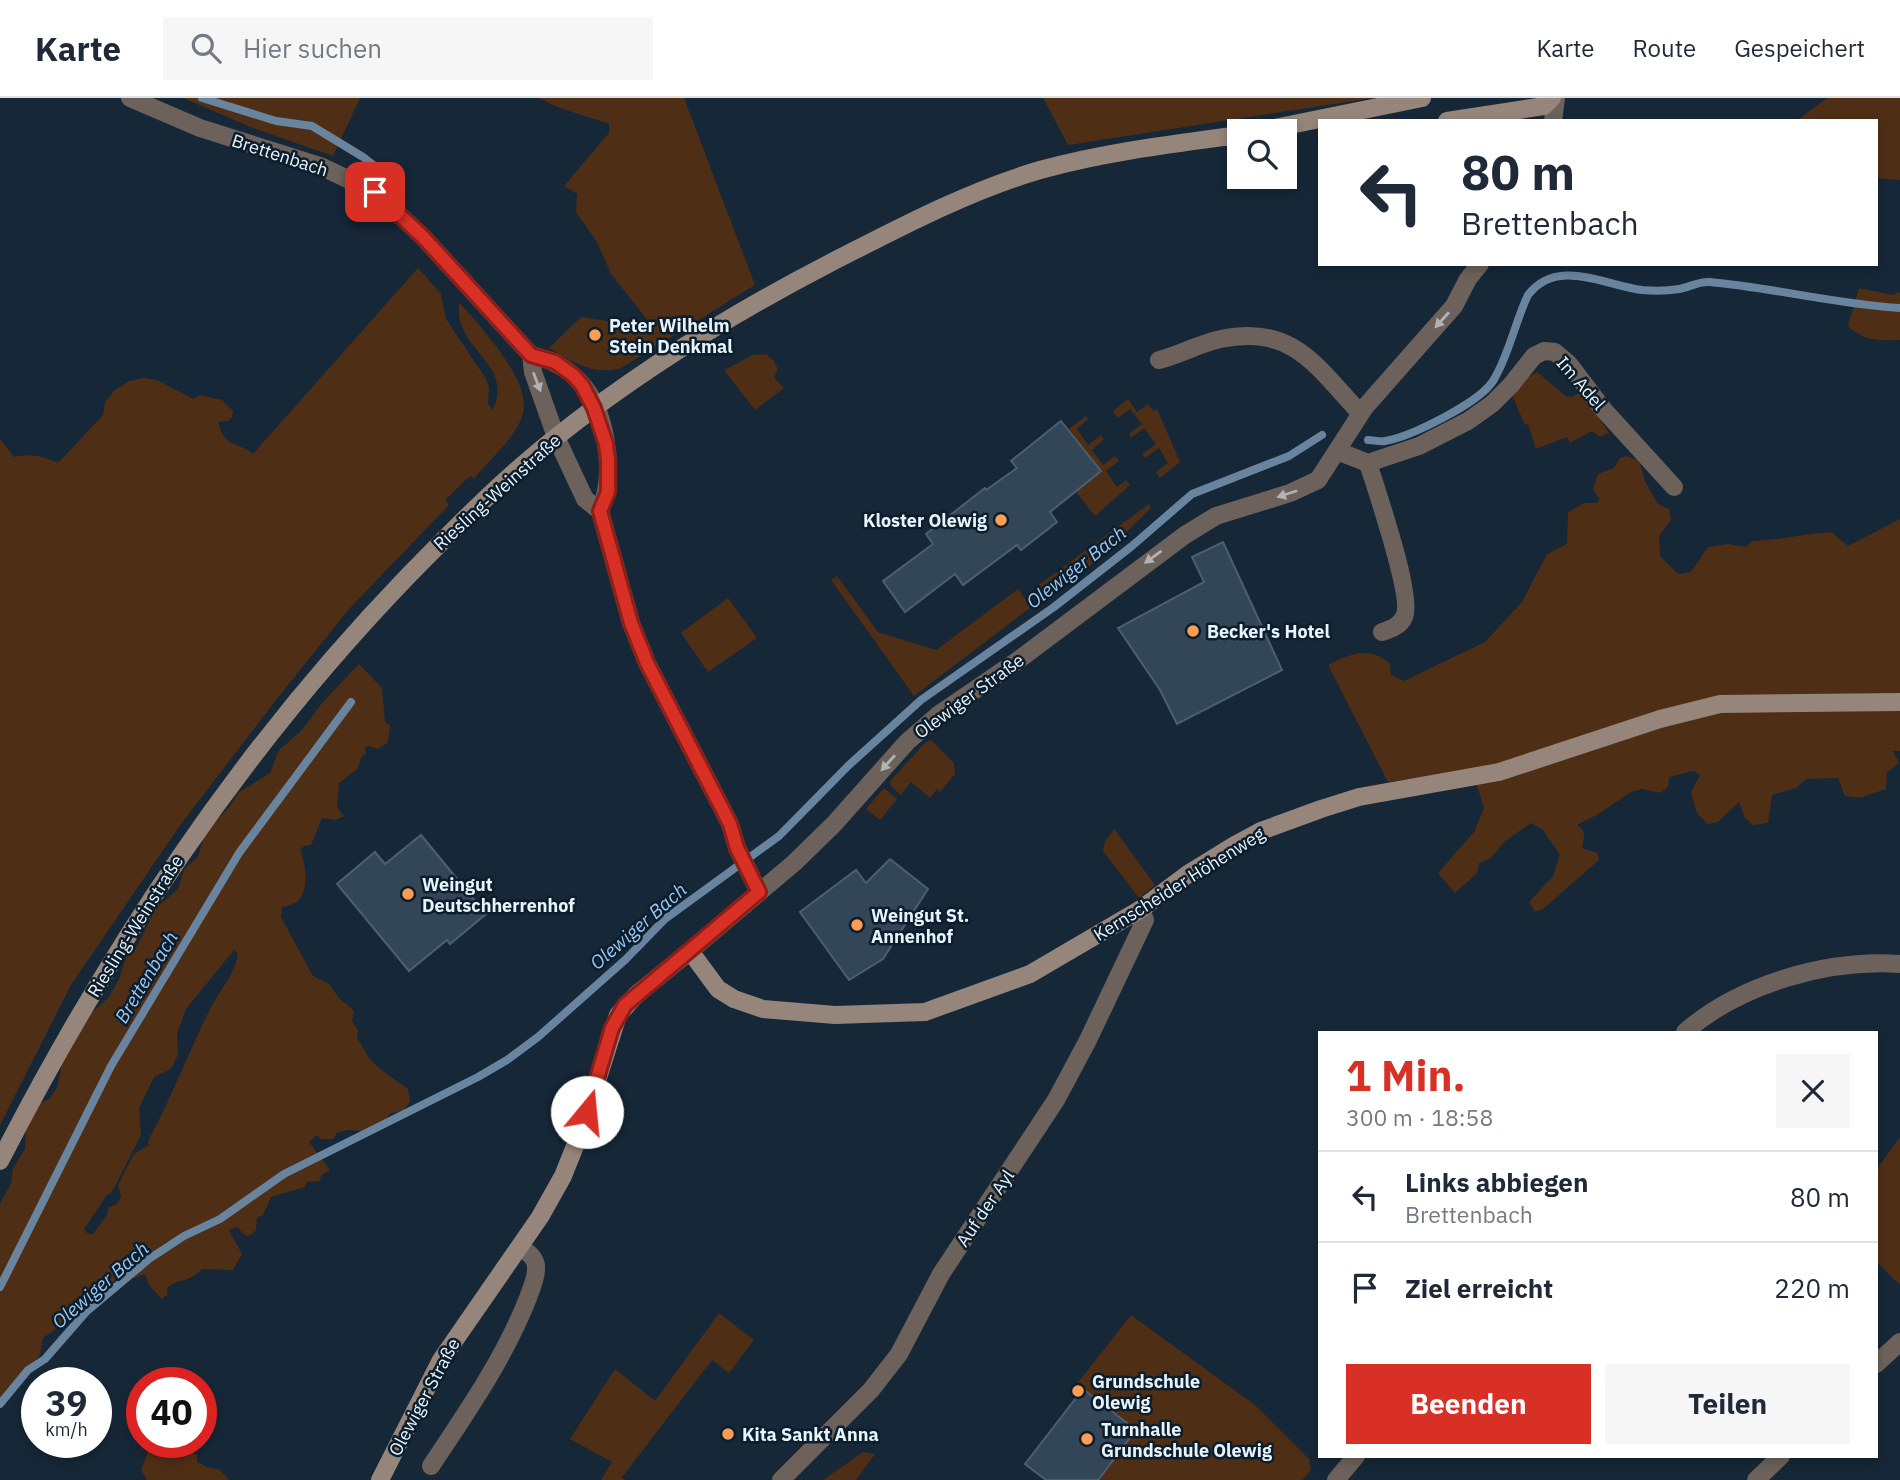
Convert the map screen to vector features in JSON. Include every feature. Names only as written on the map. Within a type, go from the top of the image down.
[{"type":"main road","points":[[1319,119],[1422,98]]},
{"type":"main road","points":[[1460,119],[1545,106],[1554,98]]},
{"type":"main road","points":[[1297,123],[1318,119]]},
{"type":"main road","points":[[1297,131],[1318,130]]},
{"type":"main road","name":"Riesling-Weinstraße","points":[[0,1161],[54,1057],[112,959],[180,853],[245,767],[345,643],[469,513],[556,436],[686,345],[756,302],[963,199],[1011,179],[1103,154],[1227,137]]},
{"type":"main road","name":"Kernscheider Höhenweg","points":[[690,951],[718,989],[750,1006],[790,1013],[925,1012],[957,1003],[1030,974],[1141,909],[1188,874],[1261,831],[1359,797],[1499,772],[1660,719],[1720,704],[1900,702]]},
{"type":"main road","name":"Olewiger Straße","points":[[380,1480],[441,1360],[540,1217],[568,1164],[618,1015],[636,995],[690,951]]},
{"type":"street","name":"Brettenbach","points":[[130,98],[201,128],[320,166],[375,192],[423,237],[531,355],[555,362],[582,385],[594,408],[606,444],[608,492],[600,511]]},
{"type":"street","points":[[1553,119],[1554,98]]},
{"type":"street","name":"Olewiger Straße","points":[[690,951],[813,844],[900,749],[938,715],[1017,661],[1185,535],[1216,516],[1311,485],[1328,468],[1360,413],[1454,306],[1468,279],[1478,266]]},
{"type":"street","points":[[1159,360],[1221,339],[1274,339],[1301,351],[1360,413]]},
{"type":"street","name":"Im Adel","points":[[1368,463],[1419,446],[1468,421],[1502,395],[1534,356],[1544,351],[1555,352],[1569,364],[1603,409],[1674,487]]},
{"type":"street","name":"Brettenbach","points":[[531,355],[533,372],[556,436],[585,499],[600,511],[631,623],[647,663],[730,824],[747,872],[759,892]]},
{"type":"street","points":[[1337,451],[1368,463],[1407,595],[1404,618],[1394,628],[1382,632]]},
{"type":"street","name":"Auf der Ayl","points":[[781,1480],[871,1390],[899,1354],[941,1274],[1062,1089],[1145,920],[1141,909]]},
{"type":"street","points":[[1687,1031],[1739,998],[1788,978],[1850,965],[1900,964]]},
{"type":"street","points":[[431,1466],[468,1407],[484,1388],[521,1314],[537,1269],[533,1258],[520,1247]]},
{"type":"street","points":[[1878,1362],[1900,1342]]},
{"type":"street","points":[[1336,1480],[1354,1458]]},
{"type":"street","points":[[1756,1480],[1779,1458]]},
{"type":"shaded area","points":[[183,98],[360,98],[333,156],[253,128]]},
{"type":"shaded area","points":[[539,98],[684,98],[755,285],[621,368],[592,369],[549,348],[581,317],[654,328],[611,274],[597,242],[576,212],[577,194],[564,186],[609,133],[609,124],[565,110]]},
{"type":"shaded area","points":[[1043,98],[1373,98],[1227,119],[1068,145]]},
{"type":"shaded area","points":[[1827,98],[1900,98],[1900,180],[1878,178],[1878,119],[1799,119]]},
{"type":"shaded area","points":[[418,268],[441,294],[446,319],[486,379],[489,388],[488,404],[493,410],[497,383],[493,372],[464,332],[459,318],[459,302],[502,354],[520,385],[524,400],[520,422],[509,439],[474,479],[470,476],[445,500],[449,505],[349,609],[181,824],[71,985],[0,1125],[0,439],[14,457],[36,456],[58,463],[103,415],[105,402],[115,390],[129,381],[144,378],[157,380],[193,399],[200,395],[222,400],[233,411],[228,421],[218,422],[221,431],[232,443],[253,454]]},
{"type":"shaded area","points":[[1859,288],[1893,295],[1900,292],[1900,340],[1872,339],[1860,335],[1848,326]]},
{"type":"shaded area","points":[[766,354],[774,361],[778,369],[774,377],[784,388],[755,410],[724,370],[753,355]]},
{"type":"shaded area","points":[[1537,372],[1566,396],[1572,397],[1582,391],[1609,433],[1600,437],[1592,431],[1570,443],[1567,437],[1536,449],[1528,424],[1525,425],[1511,393]]},
{"type":"shaded area","points":[[1128,399],[1137,412],[1148,404],[1153,411],[1157,409],[1180,462],[1160,478],[1156,472],[1168,463],[1159,448],[1145,458],[1142,454],[1156,444],[1144,428],[1131,438],[1129,434],[1142,424],[1130,409],[1118,418],[1113,411]]},
{"type":"shaded area","points":[[1086,416],[1088,419],[1077,429],[1088,445],[1101,435],[1104,439],[1092,450],[1103,465],[1115,456],[1119,461],[1106,471],[1117,487],[1126,480],[1130,485],[1095,516],[1076,492],[1101,471],[1067,430]]},
{"type":"shaded area","points":[[1627,456],[1639,461],[1645,481],[1658,504],[1669,509],[1671,520],[1659,536],[1660,556],[1678,574],[1691,572],[1708,547],[1728,544],[1746,547],[1752,541],[1831,532],[1848,546],[1900,519],[1900,751],[1893,751],[1899,763],[1887,772],[1886,789],[1860,798],[1845,796],[1838,778],[1806,779],[1796,788],[1772,795],[1768,823],[1753,825],[1745,818],[1739,802],[1718,822],[1708,824],[1697,813],[1691,792],[1700,775],[1694,771],[1669,777],[1668,787],[1660,793],[1642,789],[1631,792],[1577,825],[1584,832],[1582,848],[1597,853],[1599,860],[1543,909],[1535,912],[1529,902],[1553,876],[1560,855],[1543,830],[1531,823],[1504,842],[1491,858],[1479,863],[1477,873],[1455,893],[1438,873],[1474,832],[1484,808],[1476,783],[1419,778],[1388,782],[1328,665],[1352,655],[1367,653],[1390,664],[1391,675],[1404,681],[1485,642],[1522,602],[1547,554],[1567,544],[1568,512],[1584,503],[1596,503],[1600,500],[1593,489],[1598,474],[1614,468],[1620,458]]},
{"type":"shaded area","points":[[1149,504],[1151,508],[1098,560],[1043,598],[1036,587]]},
{"type":"shaded area","points":[[837,576],[878,632],[936,650],[1018,589],[1031,607],[914,696],[831,580]]},
{"type":"shaded area","points":[[728,598],[757,638],[708,672],[681,633]]},
{"type":"shaded area","points":[[359,664],[382,688],[385,722],[390,725],[388,742],[378,749],[368,746],[365,748],[366,754],[362,756],[357,769],[339,783],[337,807],[344,816],[335,820],[322,818],[311,845],[300,850],[304,863],[305,887],[299,900],[282,907],[281,917],[313,976],[329,984],[339,998],[354,1011],[352,1021],[358,1030],[357,1039],[368,1057],[408,1089],[410,1101],[403,1111],[391,1113],[380,1125],[366,1131],[347,1130],[337,1133],[333,1139],[320,1139],[317,1135],[309,1142],[330,1170],[322,1175],[319,1181],[307,1182],[305,1187],[271,1197],[263,1215],[257,1218],[256,1230],[252,1234],[246,1236],[237,1227],[229,1230],[242,1254],[233,1270],[202,1269],[167,1288],[167,1295],[162,1299],[149,1285],[145,1274],[134,1278],[120,1273],[102,1296],[43,1338],[40,1355],[30,1367],[21,1367],[21,1377],[0,1401],[0,1204],[11,1183],[13,1168],[25,1149],[26,1127],[35,1106],[50,1098],[57,1088],[63,1060],[83,1021],[109,997],[119,979],[127,955],[137,946],[156,908],[178,889],[184,869],[198,857],[205,833],[230,806],[238,793],[270,773],[279,750],[301,731],[322,703]],"holes":[[[234,950],[238,954],[234,968],[211,1007],[148,1141],[149,1145],[134,1154],[118,1185],[121,1196],[117,1204],[108,1208],[107,1215],[93,1234],[88,1234],[84,1229],[107,1195],[112,1192],[141,1135],[139,1108],[154,1077],[171,1069],[178,1055],[177,1033],[186,1009]]]},
{"type":"shaded area","points":[[931,740],[954,763],[955,774],[940,792],[937,789],[930,798],[911,782],[901,795],[891,786],[890,781],[925,743]]},
{"type":"shaded area","points":[[884,788],[897,799],[880,820],[866,809]]},
{"type":"shaded area","points":[[1114,829],[1155,885],[1139,898],[1103,851],[1105,841]]},
{"type":"shaded area","points":[[1900,1137],[1900,1285],[1878,1263],[1878,1167]]},
{"type":"shaded area","points":[[719,1313],[754,1340],[729,1373],[712,1360],[622,1477],[625,1480],[601,1480],[612,1462],[570,1439],[615,1369],[655,1401]]},
{"type":"shaded area","points":[[1131,1315],[1255,1405],[1309,1459],[1311,1470],[1302,1480],[1098,1480],[1136,1430],[1076,1385]]},
{"type":"shaded area","points":[[863,1452],[875,1454],[856,1480],[823,1480]]},
{"type":"shaded area","points":[[146,1458],[197,1458],[197,1462],[209,1468],[219,1469],[229,1480],[147,1480],[141,1470]]},
{"type":"building","name":"Kloster Olewig","points":[[1061,421],[1101,471],[1050,512],[1057,522],[1021,550],[1017,545],[963,585],[955,574],[905,612],[883,581],[933,544],[926,534],[985,488],[986,490],[1017,468],[1011,461]]},
{"type":"building","name":"Becker's Hotel","points":[[1223,542],[1282,670],[1177,724],[1160,690],[1118,628],[1204,582],[1192,557]]},
{"type":"building","name":"Weingut Deutschherrenhof","points":[[421,835],[486,914],[450,944],[447,940],[409,971],[337,884],[375,852],[385,864]]},
{"type":"building","name":"Weingut St. Annenhof","points":[[890,859],[928,889],[883,959],[849,980],[800,912],[856,870],[866,883]]},
{"type":"building","name":"Turnhalle Grundschule Olewig","points":[[1083,1389],[1136,1430],[1098,1480],[1046,1480],[1025,1464]]},
{"type":"waterway","name":"Brettenbach","points":[[202,98],[276,121],[312,126],[363,157],[386,175]]},
{"type":"waterway","name":"Olewiger Bach","points":[[1368,440],[1385,441],[1410,433],[1459,409],[1485,390],[1493,381],[1503,360],[1528,295],[1553,277],[1582,276],[1651,291],[1679,289],[1710,282],[1900,308]]},
{"type":"waterway","name":"Olewiger Bach","points":[[0,1404],[28,1370],[45,1359],[86,1312],[149,1259],[184,1236],[220,1219],[284,1174],[478,1077],[538,1037],[625,960],[665,919],[779,836],[849,765],[921,700],[1054,607],[1132,546],[1192,494],[1289,456],[1322,435]]},
{"type":"waterway","name":"Brettenbach","points":[[0,1287],[111,1066],[239,853],[351,702]]},
{"type":"place","name":"Peter Wilhelm Stein Denkmal","points":[[595,335]]},
{"type":"place","name":"Kloster Olewig","points":[[1001,520]]},
{"type":"place","name":"Becker's Hotel","points":[[1193,631]]},
{"type":"place","name":"Weingut Deutschherrenhof","points":[[408,894]]},
{"type":"place","name":"Weingut St. Annenhof","points":[[857,925]]},
{"type":"place","name":"Grundschule Olewig","points":[[1078,1391]]},
{"type":"place","name":"Kita Sankt Anna","points":[[728,1434]]},
{"type":"place","name":"Turnhalle Grundschule Olewig","points":[[1087,1439]]},
{"type":"route","points":[[375,192],[423,237],[531,355],[555,362],[582,385],[594,408],[606,444],[608,492],[600,511],[631,623],[670,710],[730,824],[737,848],[759,892],[625,1005],[612,1028],[587,1112]]}]
